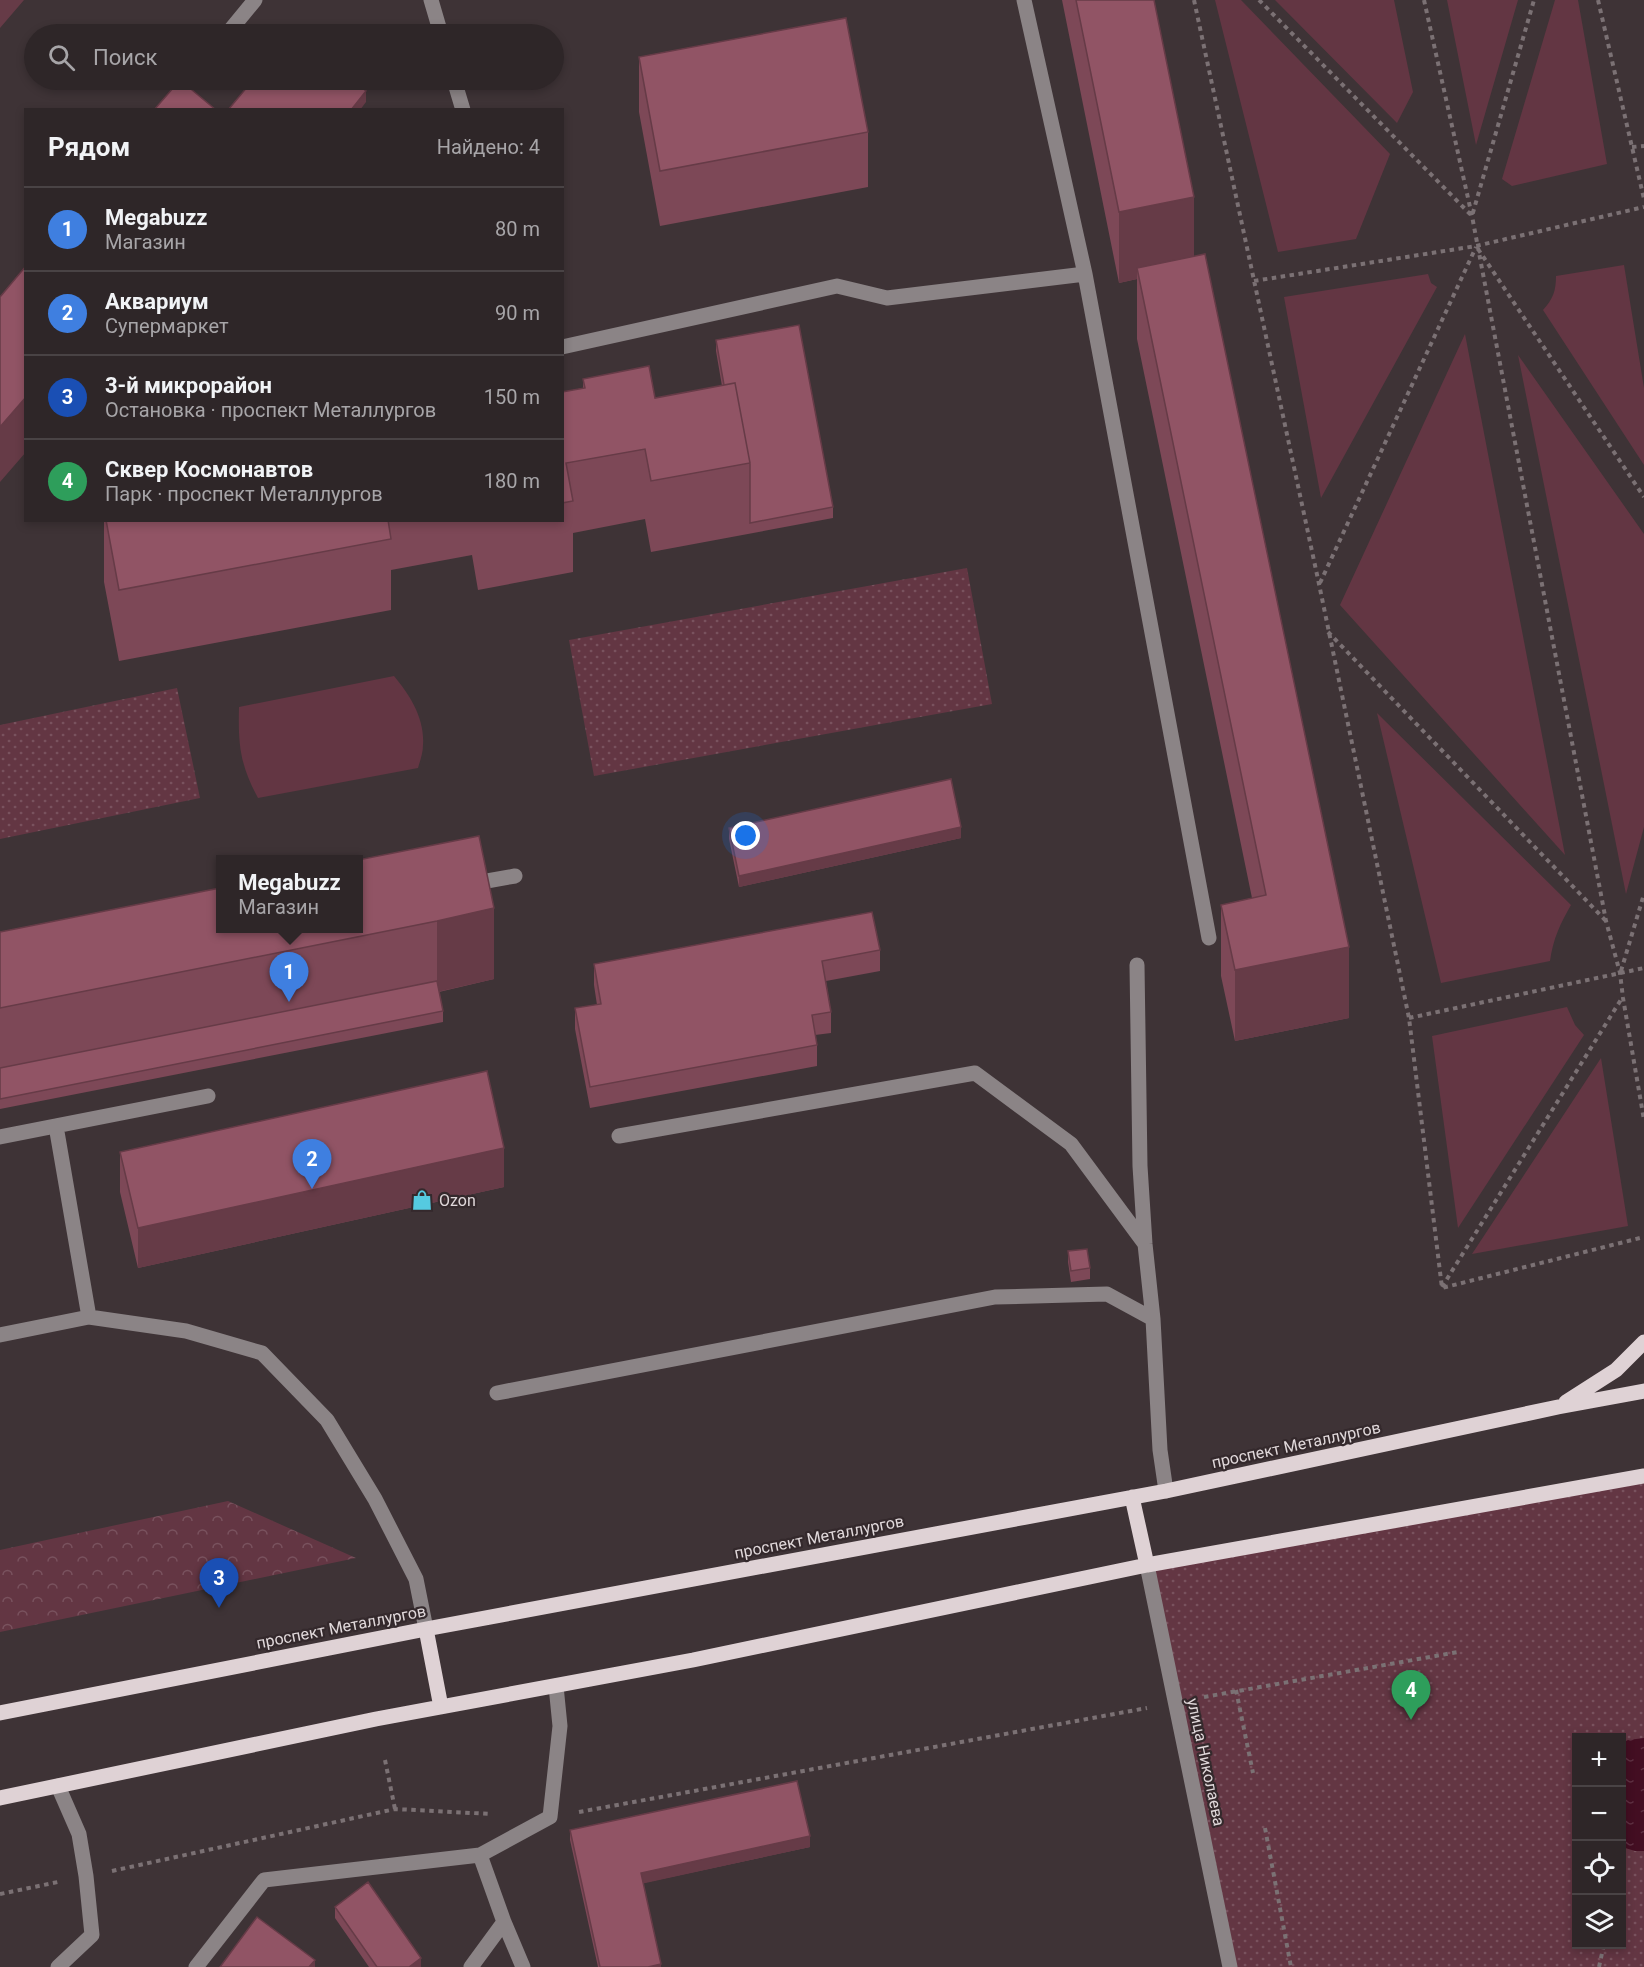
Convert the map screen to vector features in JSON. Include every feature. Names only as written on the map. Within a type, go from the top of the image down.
[{"type":"main road","points":[[1558,1407],[1616,1370],[1644,1342]]},
{"type":"main road","name":"проспект Металлургов","points":[[0,1713],[426,1629],[1166,1491],[1558,1407],[1644,1391]]},
{"type":"main road","points":[[0,1798],[441,1707],[693,1660],[1147,1565],[1644,1476]]},
{"type":"main road","points":[[1132,1497],[1147,1565]]},
{"type":"main road","points":[[426,1629],[441,1707]]},
{"type":"street","points":[[235,24],[255,0]]},
{"type":"street","points":[[431,0],[438,24]]},
{"type":"street","points":[[1024,0],[1085,274],[1209,938]]},
{"type":"street","points":[[169,108],[183,90]]},
{"type":"street","points":[[457,90],[462,108]]},
{"type":"street","points":[[564,346],[837,286],[888,298],[1085,274]]},
{"type":"street","points":[[459,886],[515,876]]},
{"type":"street","points":[[1137,965],[1140,1166],[1153,1318],[1160,1450],[1166,1491]]},
{"type":"street","points":[[619,1136],[975,1073],[1071,1144],[1145,1244]]},
{"type":"street","points":[[0,1137],[208,1096]]},
{"type":"street","points":[[56,1126],[89,1317]]},
{"type":"street","points":[[497,1393],[995,1297],[1107,1294],[1153,1318]]},
{"type":"street","points":[[0,1335],[89,1317],[186,1331],[262,1353],[327,1420],[375,1499],[416,1579],[426,1629]]},
{"type":"street","name":"улица Николаева","points":[[1147,1565],[1230,1967]]},
{"type":"street","points":[[196,1967],[264,1880],[480,1855],[550,1817],[560,1726],[556,1686]]},
{"type":"street","points":[[58,1786],[79,1834],[92,1935],[58,1967]]},
{"type":"street","points":[[480,1855],[523,1967]]},
{"type":"street","points":[[471,1967],[504,1922]]},
{"type":"path","points":[[1194,0],[1409,1018],[1442,1288]]},
{"type":"path","points":[[1259,0],[1472,216]]},
{"type":"path","points":[[1424,0],[1472,216],[1606,921],[1620,973],[1644,1120]]},
{"type":"path","points":[[1472,216],[1534,0]]},
{"type":"path","points":[[1598,0],[1644,199]]},
{"type":"path","points":[[1632,147],[1644,146]]},
{"type":"path","points":[[1254,281],[1476,246],[1644,207]]},
{"type":"path","points":[[1476,246],[1644,497]]},
{"type":"path","points":[[1319,584],[1476,246]]},
{"type":"path","points":[[1328,631],[1606,921]]},
{"type":"path","points":[[1620,973],[1644,894]]},
{"type":"path","points":[[1409,1018],[1644,968]]},
{"type":"path","points":[[1442,1288],[1623,998]]},
{"type":"path","points":[[1442,1288],[1644,1237]]},
{"type":"path","points":[[550,1817],[1236,1690],[1458,1652]]},
{"type":"path","points":[[1236,1690],[1253,1773]]},
{"type":"path","points":[[385,1760],[395,1809]]},
{"type":"path","points":[[0,1894],[395,1809],[502,1815]]},
{"type":"path","points":[[1265,1828],[1291,1967]]},
{"type":"path","points":[[1599,1967],[1603,1949]]},
{"type":"green space","points":[[1215,0],[1241,0],[1390,154],[1356,239],[1278,252]]},
{"type":"green space","points":[[1275,0],[1394,0],[1413,92],[1397,123]]},
{"type":"green space","points":[[1447,0],[1518,0],[1476,145]]},
{"type":"green space","points":[[1555,0],[1578,0],[1607,164],[1512,186],[1502,179]]},
{"type":"green space","points":[[1624,265],[1644,388],[1644,465],[1543,310],[1553,294],[1556,276]]},
{"type":"green space","points":[[1428,274],[1431,283],[1437,287],[1321,498],[1284,297]]},
{"type":"green space","points":[[1465,334],[1565,855],[1340,605]]},
{"type":"green space","points":[[1518,355],[1644,534],[1644,827],[1626,894]]},
{"type":"green space","points":[[967,568],[992,704],[594,776],[569,640]]},
{"type":"green space","points":[[394,676],[411,699],[422,726],[423,748],[418,768],[258,798],[247,775],[241,754],[239,707]]},
{"type":"green space","points":[[177,688],[200,798],[0,839],[0,725]]},
{"type":"green space","points":[[1377,713],[1571,905],[1558,932],[1550,961],[1441,983]]},
{"type":"green space","points":[[1567,1007],[1575,1025],[1584,1035],[1458,1228],[1432,1036]]},
{"type":"green space","points":[[1601,1058],[1628,1226],[1472,1254]]},
{"type":"green space","points":[[1644,1476],[1644,1967],[1230,1967],[1147,1565]]},
{"type":"green space","points":[[228,1501],[356,1558],[0,1632],[0,1550]]},
{"type":"water","points":[[1644,1738],[1644,1851],[1626,1848],[1626,1741]]},
{"type":"building","points":[[1076,0],[1154,0],[1194,197],[1119,212]]},
{"type":"building","points":[[846,18],[868,132],[660,171],[639,57]]},
{"type":"building","points":[[171,90],[192,90],[214,108],[156,108]]},
{"type":"building","points":[[245,90],[366,91],[353,108],[230,108]]},
{"type":"building","points":[[1205,254],[1349,947],[1235,970],[1221,905],[1266,895],[1137,268]]},
{"type":"building","points":[[24,268],[24,399],[0,427],[0,297]]},
{"type":"building","points":[[799,325],[833,507],[750,523],[750,463],[735,383],[724,385],[716,340]]},
{"type":"building","points":[[649,366],[655,398],[735,383],[750,463],[651,481],[645,449],[566,463],[573,501],[564,503],[564,392],[585,388],[583,379]]},
{"type":"building","points":[[106,522],[388,522],[391,539],[119,590]]},
{"type":"building","points":[[951,779],[961,827],[739,876],[729,828]]},
{"type":"building","points":[[479,836],[494,908],[0,1008],[0,932],[216,889],[216,933],[363,933],[363,859]]},
{"type":"building","points":[[872,912],[880,950],[822,961],[831,1012],[812,1015],[817,1045],[590,1087],[575,1008],[601,1004],[594,964]]},
{"type":"building","points":[[437,981],[443,1011],[0,1099],[0,1068]]},
{"type":"building","points":[[487,1071],[504,1148],[138,1228],[120,1152]]},
{"type":"building","points":[[1087,1249],[1090,1268],[1071,1271],[1068,1251]]},
{"type":"building","points":[[797,1781],[810,1836],[641,1873],[661,1964],[648,1967],[600,1967],[570,1830]]},
{"type":"building","points":[[368,1882],[421,1958],[409,1967],[377,1967],[335,1907]]},
{"type":"building","points":[[257,1917],[315,1960],[309,1967],[220,1967]]},
{"type":"place","name":"Megabuzz","points":[[289,1002]]},
{"type":"place","name":"Аквариум","points":[[312,1189]]},
{"type":"place","name":"Ozon","points":[[422,1200]]},
{"type":"place","name":"3-й микрорайон","points":[[219,1608]]},
{"type":"place","name":"Сквер Космонавтов","points":[[1411,1720]]}]
